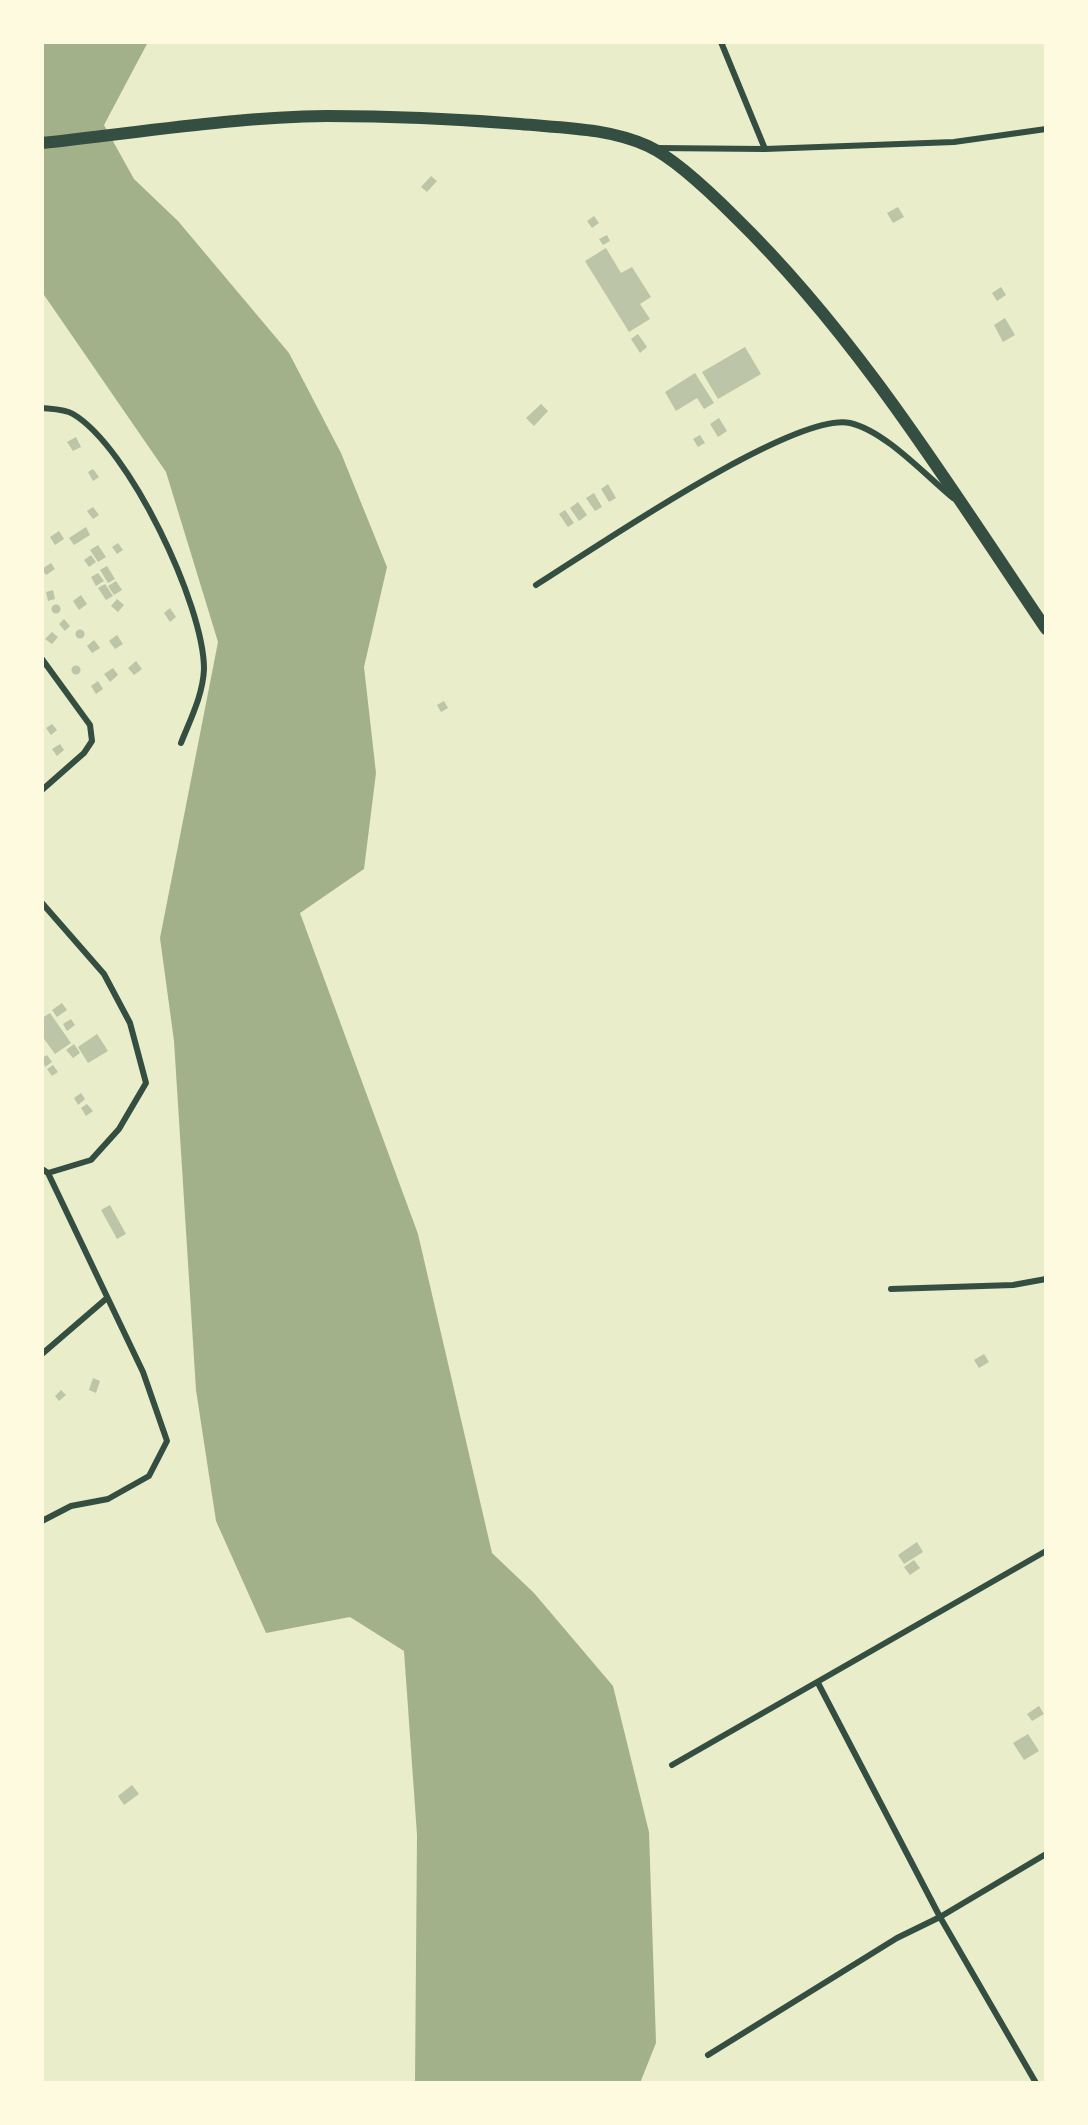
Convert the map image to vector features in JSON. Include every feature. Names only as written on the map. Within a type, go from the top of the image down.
[{"type":"main road","points":[[42,143],[248,121],[326,116],[481,121],[619,134],[652,148],[707,189],[778,259],[835,329],[964,507],[1046,628]]},
{"type":"street","points":[[721,42],[765,149]]},
{"type":"street","points":[[652,148],[765,149],[954,142],[1046,129]]},
{"type":"street","points":[[42,408],[71,412],[94,429],[118,457],[152,516],[183,587],[199,632],[204,670],[199,698],[181,743]]},
{"type":"street","points":[[536,585],[654,511],[778,440],[822,423],[837,421],[869,430],[964,507]]},
{"type":"street","points":[[42,659],[90,726],[92,741],[84,753],[42,790]]},
{"type":"street","points":[[42,903],[104,974],[130,1023],[146,1083],[119,1129],[91,1160],[45,1171],[143,1372],[167,1441],[149,1476],[108,1499],[71,1506],[42,1521]]},
{"type":"street","points":[[891,1289],[1013,1285],[1046,1279]]},
{"type":"street","points":[[42,1354],[107,1298]]},
{"type":"street","points":[[672,1765],[1046,1551]]},
{"type":"street","points":[[818,1683],[940,1917],[1036,2083]]},
{"type":"street","points":[[708,2055],[897,1938],[940,1917],[1046,1854]]},
{"type":"shaded area","points":[[42,42],[148,42],[104,125],[134,179],[178,221],[289,353],[341,453],[387,567],[364,667],[376,773],[364,869],[300,913],[418,1234],[492,1553],[534,1593],[613,1686],[649,1832],[656,2043],[640,2083],[415,2083],[417,1835],[404,1651],[350,1617],[266,1633],[216,1521],[196,1390],[174,1041],[160,938],[218,642],[166,472],[42,292]]},
{"type":"building","points":[[431,176],[437,181],[427,192],[421,187]]},
{"type":"building","points":[[898,207],[904,217],[893,223],[887,213]]},
{"type":"building","points":[[594,216],[599,223],[592,228],[587,221]]},
{"type":"building","points":[[607,235],[610,241],[603,245],[599,239]]},
{"type":"building","points":[[606,248],[621,273],[632,267],[651,297],[640,304],[650,319],[629,332],[585,261]]},
{"type":"building","points":[[1001,287],[1006,295],[997,301],[992,293]]},
{"type":"building","points":[[1005,318],[1015,335],[1003,342],[994,325]]},
{"type":"building","points":[[638,334],[647,347],[640,353],[631,339]]},
{"type":"building","points":[[745,347],[761,374],[718,399],[702,372]]},
{"type":"building","points":[[695,373],[714,403],[704,409],[697,398],[676,411],[665,392]]},
{"type":"building","points":[[541,404],[548,411],[534,426],[526,418]]},
{"type":"building","points":[[719,418],[727,431],[718,437],[710,424]]},
{"type":"building","points":[[700,435],[705,443],[698,447],[693,439]]},
{"type":"building","points":[[76,437],[81,447],[73,451],[67,442]]},
{"type":"building","points":[[93,469],[99,477],[93,481],[88,472]]},
{"type":"building","points":[[608,484],[616,498],[609,502],[601,489]]},
{"type":"building","points":[[594,493],[602,507],[595,511],[586,498]]},
{"type":"building","points":[[578,502],[587,515],[579,521],[570,508]]},
{"type":"building","points":[[93,507],[99,515],[93,519],[87,511]]},
{"type":"building","points":[[565,510],[574,523],[568,527],[559,514]]},
{"type":"building","points":[[86,527],[90,535],[74,545],[69,538]]},
{"type":"building","points":[[59,531],[64,539],[55,545],[50,537]]},
{"type":"building","points":[[118,543],[123,550],[117,554],[112,547]]},
{"type":"building","points":[[98,545],[106,557],[98,562],[90,550]]},
{"type":"building","points":[[91,555],[96,562],[89,567],[84,560]]},
{"type":"building","points":[[51,563],[55,569],[46,575],[42,569]]},
{"type":"building","points":[[107,566],[115,579],[108,583],[100,570]]},
{"type":"building","points":[[98,573],[104,581],[96,586],[91,577]]},
{"type":"building","points":[[116,581],[122,590],[114,595],[108,586]]},
{"type":"building","points":[[105,584],[113,596],[106,600],[98,588]]},
{"type":"building","points":[[53,590],[55,599],[48,601],[46,592]]},
{"type":"building","points":[[81,595],[87,604],[79,610],[73,601]]},
{"type":"building","points":[[117,599],[124,605],[118,612],[111,606]]},
{"type":"building","points":[[56,604],[61,609],[56,614],[51,609]]},
{"type":"building","points":[[170,608],[176,617],[170,622],[164,613]]},
{"type":"building","points":[[64,619],[70,626],[65,631],[59,624]]},
{"type":"building","points":[[80,630],[84,634],[80,638],[76,634]]},
{"type":"building","points":[[52,632],[58,637],[52,644],[45,639]]},
{"type":"building","points":[[117,635],[123,644],[115,649],[109,641]]},
{"type":"building","points":[[94,640],[100,648],[92,653],[87,646]]},
{"type":"building","points":[[136,661],[142,669],[134,675],[128,668]]},
{"type":"building","points":[[76,665],[81,670],[76,675],[71,670]]},
{"type":"building","points":[[113,668],[118,675],[110,682],[104,674]]},
{"type":"building","points":[[98,681],[103,689],[96,694],[91,686]]},
{"type":"building","points":[[444,701],[448,708],[441,712],[437,705]]},
{"type":"building","points":[[52,724],[57,730],[51,735],[46,728]]},
{"type":"building","points":[[60,744],[64,750],[57,756],[52,749]]},
{"type":"building","points":[[62,1003],[67,1010],[57,1017],[52,1010]]},
{"type":"building","points":[[50,1013],[71,1043],[55,1054],[42,1036],[42,1018]]},
{"type":"building","points":[[71,1019],[75,1025],[67,1031],[63,1024]]},
{"type":"building","points":[[97,1034],[108,1051],[88,1063],[78,1047]]},
{"type":"building","points":[[74,1044],[80,1053],[73,1058],[66,1050]]},
{"type":"building","points":[[47,1055],[52,1062],[45,1067],[42,1058]]},
{"type":"building","points":[[53,1065],[58,1072],[52,1076],[47,1069]]},
{"type":"building","points":[[81,1093],[85,1099],[78,1105],[74,1098]]},
{"type":"building","points":[[87,1104],[93,1111],[86,1116],[81,1108]]},
{"type":"building","points":[[110,1205],[126,1234],[117,1239],[101,1210]]},
{"type":"building","points":[[984,1354],[989,1362],[979,1368],[974,1360]]},
{"type":"building","points":[[93,1378],[100,1381],[96,1393],[89,1390]]},
{"type":"building","points":[[61,1390],[66,1395],[59,1401],[55,1396]]},
{"type":"building","points":[[917,1542],[923,1552],[904,1564],[898,1555]]},
{"type":"building","points":[[914,1560],[920,1568],[910,1575],[904,1567]]},
{"type":"building","points":[[1039,1706],[1044,1714],[1032,1721],[1027,1714]]},
{"type":"building","points":[[1028,1734],[1039,1751],[1024,1760],[1013,1743]]},
{"type":"building","points":[[132,1785],[139,1794],[124,1805],[118,1796]]}]
